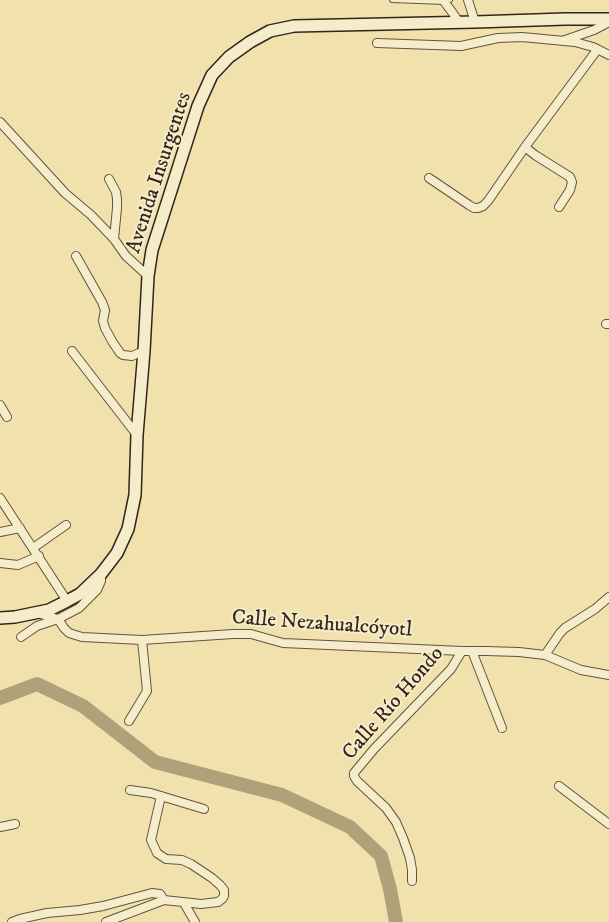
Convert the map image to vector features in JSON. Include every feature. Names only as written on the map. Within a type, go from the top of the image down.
[{"type":"main road","name":"Avenida Insurgentes","points":[[0,618],[48,610],[80,594],[101,574],[117,553],[128,529],[136,495],[148,276],[152,250],[198,106],[212,75],[229,57],[270,31],[294,26],[565,18],[609,21]]},
{"type":"street","points":[[468,0],[475,22]]},
{"type":"street","points":[[446,1],[459,22]]},
{"type":"street","points":[[562,42],[573,36],[594,30],[609,21]]},
{"type":"street","points":[[377,43],[461,46],[498,38],[522,37],[575,42],[593,47],[609,55]]},
{"type":"street","points":[[429,178],[474,208],[484,206],[597,50]]},
{"type":"street","points":[[0,122],[65,193],[91,215],[114,239],[126,256],[148,276]]},
{"type":"street","points":[[525,147],[535,156],[570,177],[572,182],[570,190],[559,207]]},
{"type":"street","points":[[109,179],[116,192],[117,200],[114,239]]},
{"type":"street","points":[[76,256],[104,306],[103,321],[105,328],[120,353],[132,356],[144,351]]},
{"type":"street","points":[[72,351],[138,434]]},
{"type":"street","points":[[0,405],[6,417]]},
{"type":"street","points":[[0,498],[67,601]]},
{"type":"street","points":[[33,548],[66,525]]},
{"type":"street","points":[[0,532],[20,528]]},
{"type":"street","points":[[0,563],[18,565],[38,556]]},
{"type":"street","points":[[21,637],[37,626],[58,619],[80,608],[97,590],[101,581],[101,574]]},
{"type":"street","points":[[545,655],[565,628],[595,609],[609,597]]},
{"type":"street","name":"Calle Nezahualcóyotl","points":[[37,613],[58,619],[69,633],[82,637],[142,640],[251,634],[283,643],[519,652],[545,655],[581,670],[609,675]]},
{"type":"street","points":[[129,721],[147,691],[142,640]]},
{"type":"street","name":"Calle Río Hondo","points":[[412,881],[410,858],[396,822],[386,808],[357,781],[354,773],[386,736],[451,669],[462,651]]},
{"type":"street","points":[[472,651],[502,728]]},
{"type":"street","points":[[558,786],[609,824]]},
{"type":"street","points":[[130,790],[152,793],[204,809]]},
{"type":"street","points":[[106,922],[164,900],[201,904],[218,902],[223,898],[224,892],[220,885],[212,878],[191,864],[182,860],[166,859],[157,853],[151,840],[161,796]]},
{"type":"street","points":[[0,827],[15,824]]},
{"type":"street","points":[[12,922],[47,913],[103,906],[152,893],[160,894],[164,900]]},
{"type":"street","points":[[184,903],[196,922]]},
{"type":"lane","points":[[392,0],[446,1]]},
{"type":"waterway","points":[[0,698],[37,684],[83,706],[155,762],[282,795],[350,827],[381,856],[396,922]]}]
